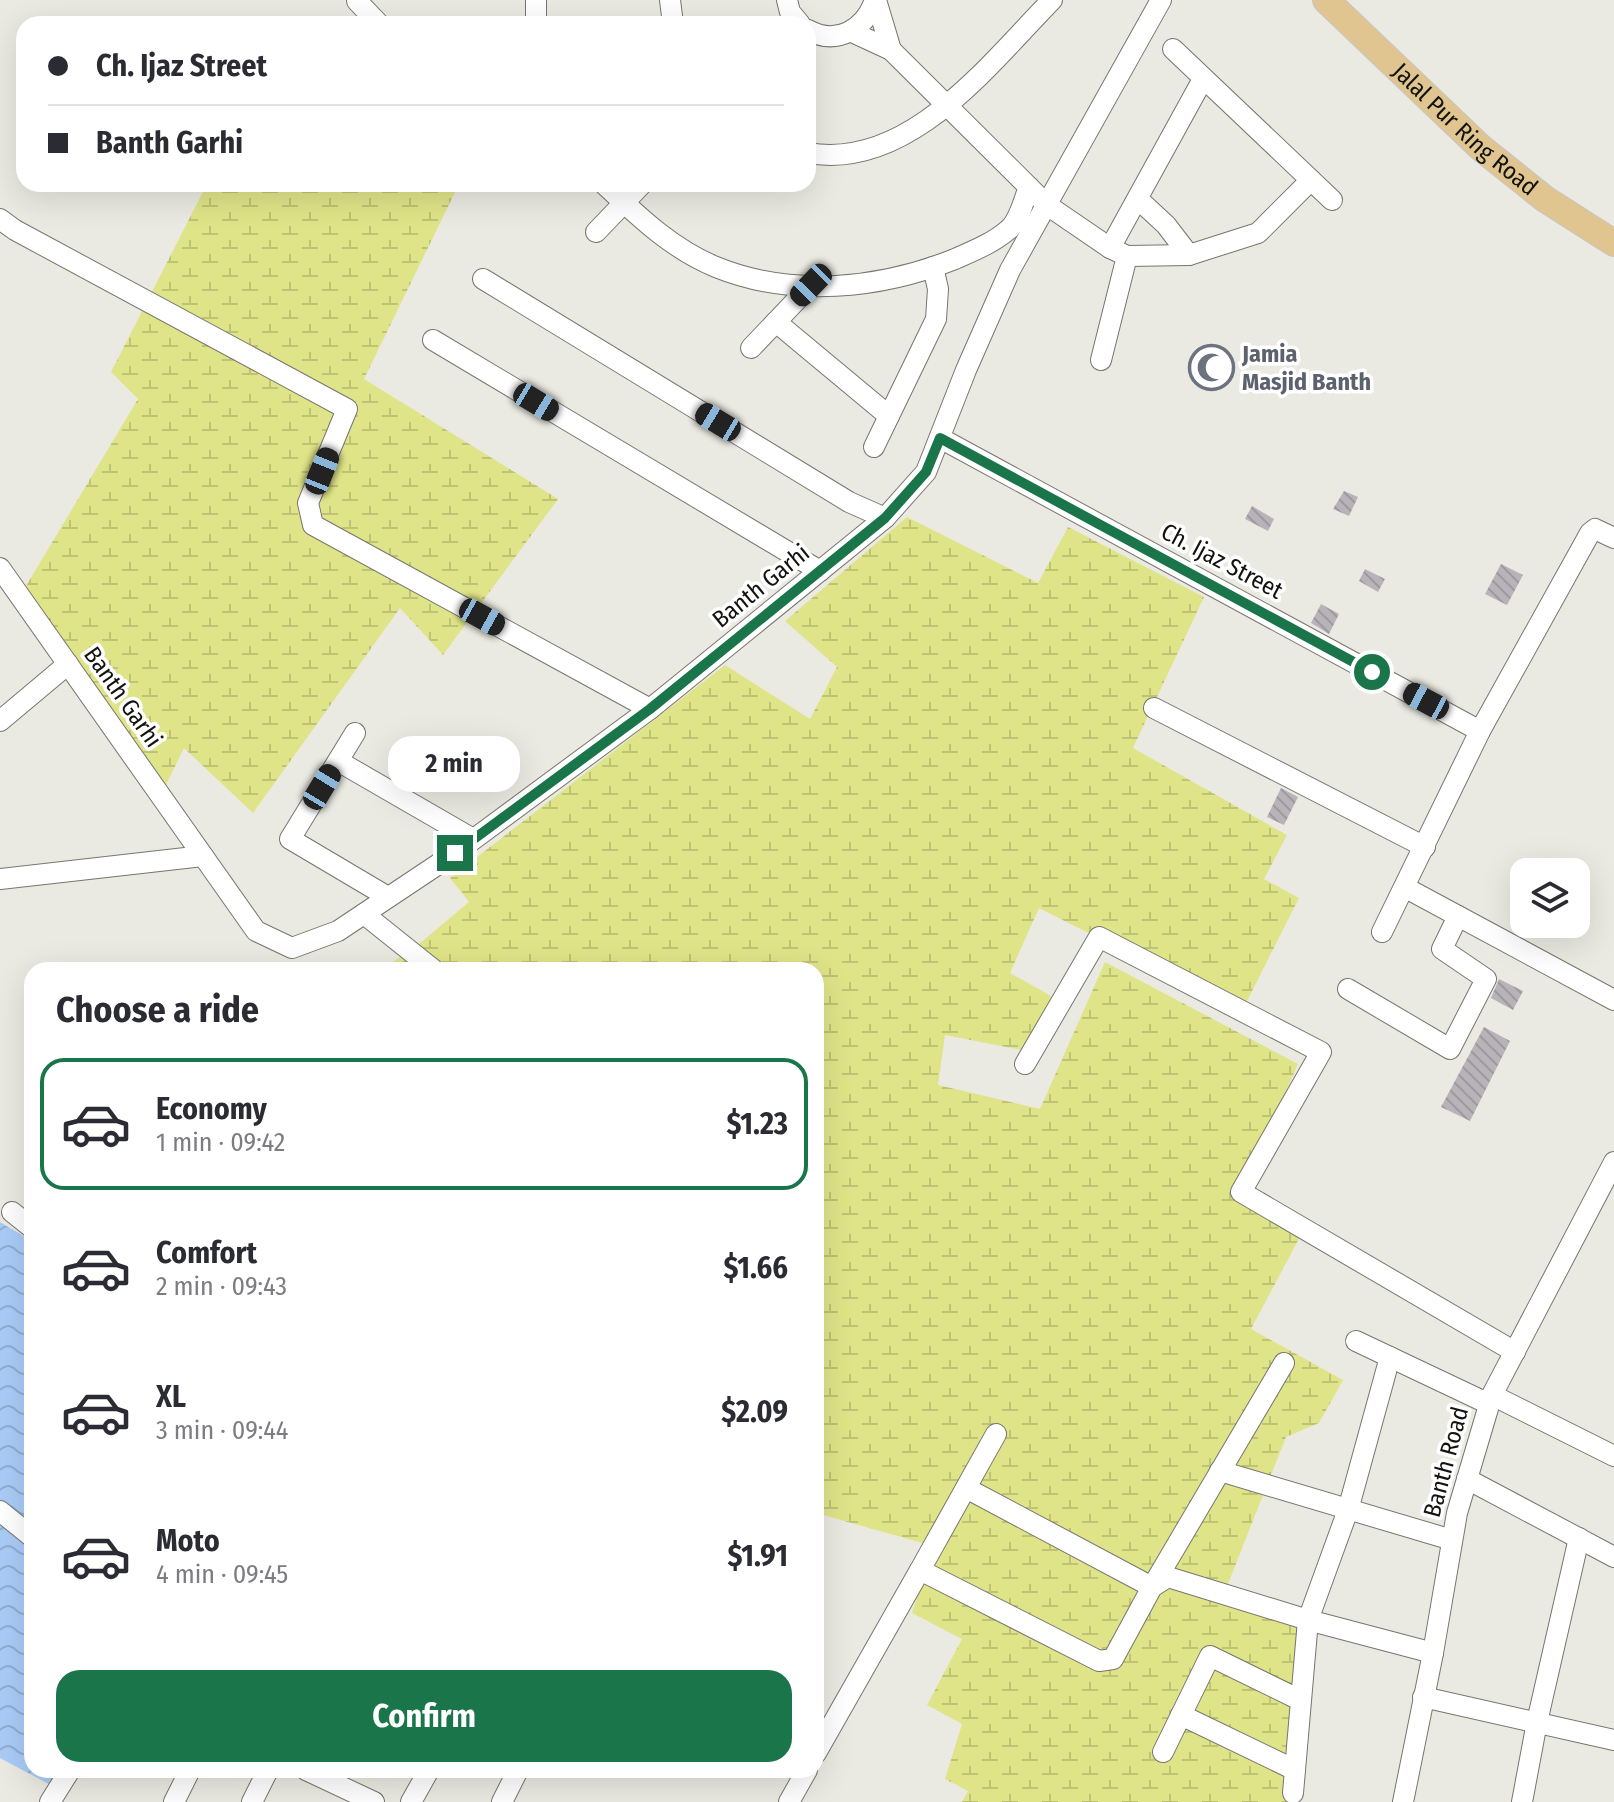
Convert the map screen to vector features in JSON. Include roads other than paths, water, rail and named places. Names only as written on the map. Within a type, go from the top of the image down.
[{"type":"main road","name":"Jalal Pur Ring Road","points":[[1326,0],[1480,147],[1545,199],[1614,243]]},
{"type":"street","points":[[816,34],[834,37],[852,32],[863,23],[876,0]]},
{"type":"street","points":[[876,0],[891,50]]},
{"type":"street","points":[[816,154],[851,153],[894,142],[949,105],[1052,0]]},
{"type":"street","name":"Banth Garhi","points":[[0,568],[256,931],[292,948],[338,931],[473,839],[650,709],[885,518],[926,472],[1010,270],[1161,0]]},
{"type":"street","points":[[357,1],[371,16]]},
{"type":"street","points":[[852,32],[891,50],[1047,205],[1119,252],[1189,255],[1258,233],[1311,180]]},
{"type":"street","points":[[1173,49],[1332,200]]},
{"type":"street","points":[[1101,360],[1119,252],[1138,199],[1203,79]]},
{"type":"street","points":[[612,192],[649,227],[683,251],[715,267],[786,285],[840,286],[885,280],[933,267],[977,250],[1011,229],[1029,187]]},
{"type":"street","points":[[596,232],[634,192]]},
{"type":"street","points":[[1138,199],[1166,225],[1189,255]]},
{"type":"street","points":[[0,219],[15,230],[347,409],[308,503],[313,525],[650,709]]},
{"type":"street","points":[[874,447],[936,319],[938,289],[933,267]]},
{"type":"street","points":[[483,279],[849,502],[885,518]]},
{"type":"street","points":[[751,348],[811,285]]},
{"type":"street","points":[[776,322],[889,416]]},
{"type":"street","points":[[433,340],[820,571]]},
{"type":"street","name":"Ch. Ijaz Street","points":[[940,438],[1480,731]]},
{"type":"street","points":[[1382,932],[1480,731],[1590,533],[1595,529],[1614,538]]},
{"type":"street","points":[[0,721],[68,664]]},
{"type":"street","points":[[1154,708],[1425,847]]},
{"type":"street","points":[[355,733],[290,839],[388,897]]},
{"type":"street","points":[[338,761],[473,839]]},
{"type":"street","points":[[0,879],[203,856]]},
{"type":"street","points":[[1406,888],[1614,1000]]},
{"type":"street","points":[[364,914],[424,962]]},
{"type":"street","points":[[1348,989],[1450,1049],[1486,979],[1442,949],[1458,916]]},
{"type":"street","points":[[1025,1064],[1099,937],[1321,1052],[1241,1192],[1515,1352]]},
{"type":"street","name":"Banth Road","points":[[1403,1802],[1452,1540],[1491,1399],[1614,1162]]},
{"type":"street","points":[[12,1212],[24,1222]]},
{"type":"street","points":[[1356,1341],[1614,1456]]},
{"type":"street","points":[[1293,1793],[1308,1620],[1348,1510],[1390,1357]]},
{"type":"street","points":[[920,1570],[1099,1661],[1113,1659],[1284,1363]]},
{"type":"street","points":[[824,1739],[996,1434]]},
{"type":"street","points":[[1220,1471],[1452,1540]]},
{"type":"street","points":[[1467,1479],[1614,1557]]},
{"type":"street","points":[[966,1488],[1152,1587]]},
{"type":"street","points":[[0,1511],[24,1530]]},
{"type":"street","points":[[1522,1802],[1579,1538]]},
{"type":"street","points":[[1152,1587],[1168,1577],[1308,1620],[1433,1653]]},
{"type":"street","points":[[1163,1752],[1210,1656],[1300,1700]]},
{"type":"street","points":[[1423,1697],[1614,1740]]},
{"type":"street","points":[[1181,1715],[1295,1770]]},
{"type":"street","points":[[50,1802],[65,1778]]},
{"type":"street","points":[[174,1802],[186,1778]]},
{"type":"street","points":[[252,1802],[264,1778]]},
{"type":"street","points":[[342,1778],[374,1802]]},
{"type":"street","points":[[411,1802],[424,1778]]},
{"type":"street","points":[[502,1802],[514,1778]]},
{"type":"street","points":[[789,1802],[802,1778]]},
{"type":"water","points":[[0,1222],[24,1236],[24,1771],[0,1758]]},
{"type":"water","points":[[37,1778],[61,1778],[58,1789]]},
{"type":"place","name":"Jamia Masjid Banth","points":[[1211,368]]}]
